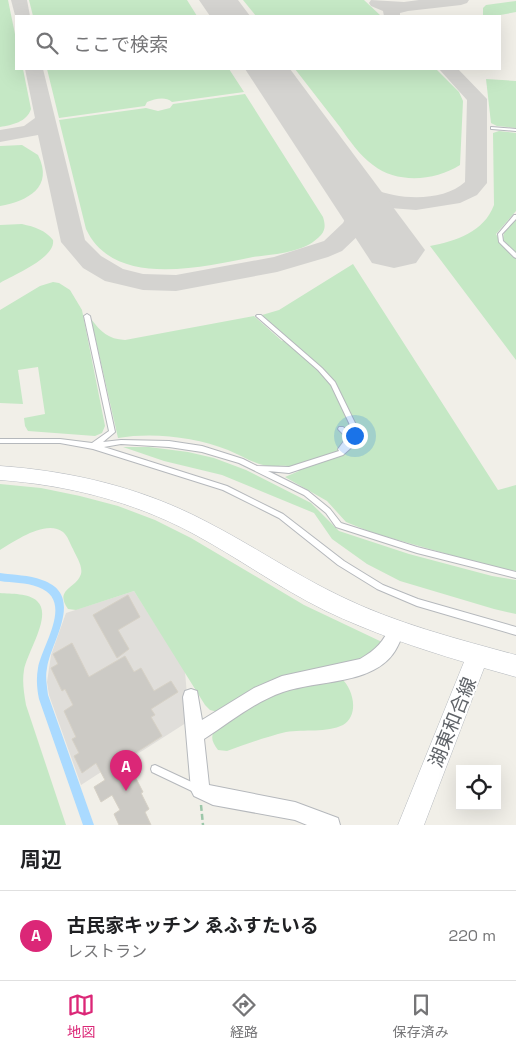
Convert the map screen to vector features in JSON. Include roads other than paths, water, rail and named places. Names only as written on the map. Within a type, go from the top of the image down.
[{"type":"street","points":[[0,473],[79,483],[144,502],[200,527],[311,592],[397,630],[478,655]]},
{"type":"street","points":[[195,734],[280,684],[302,678],[360,668],[372,662],[383,655],[393,644],[397,630]]},
{"type":"street","name":"湖東和合線","points":[[411,825],[478,655],[516,666]]},
{"type":"street","points":[[191,697],[200,790],[213,796],[295,810],[331,825]]},
{"type":"lane","points":[[492,128],[516,130]]},
{"type":"lane","points":[[516,216],[500,234],[501,241],[516,256]]},
{"type":"lane","points":[[87,316],[112,432],[93,446]]},
{"type":"lane","points":[[252,467],[289,470],[340,453],[351,444],[354,437],[353,426],[333,384],[320,369],[259,316]]},
{"type":"lane","points":[[326,458],[340,450],[347,442],[347,434],[341,429]]},
{"type":"lane","points":[[0,441],[60,441],[93,446],[225,488],[262,505],[287,521],[341,563],[380,587],[417,602],[516,631]]},
{"type":"lane","points":[[93,446],[121,442],[170,444],[202,449],[252,467],[306,492],[328,511],[339,525],[417,550],[516,575]]},
{"type":"lane","points":[[155,769],[200,790]]},
{"type":"water","points":[[0,573],[37,578],[55,587],[62,596],[64,607],[62,620],[46,671],[46,682],[48,695],[94,825],[83,825],[38,695],[38,668],[53,624],[54,602],[49,593],[33,585],[0,581]]},
{"type":"place","name":"古民家キッチン ゑふすたいる","points":[[126,791]]}]
